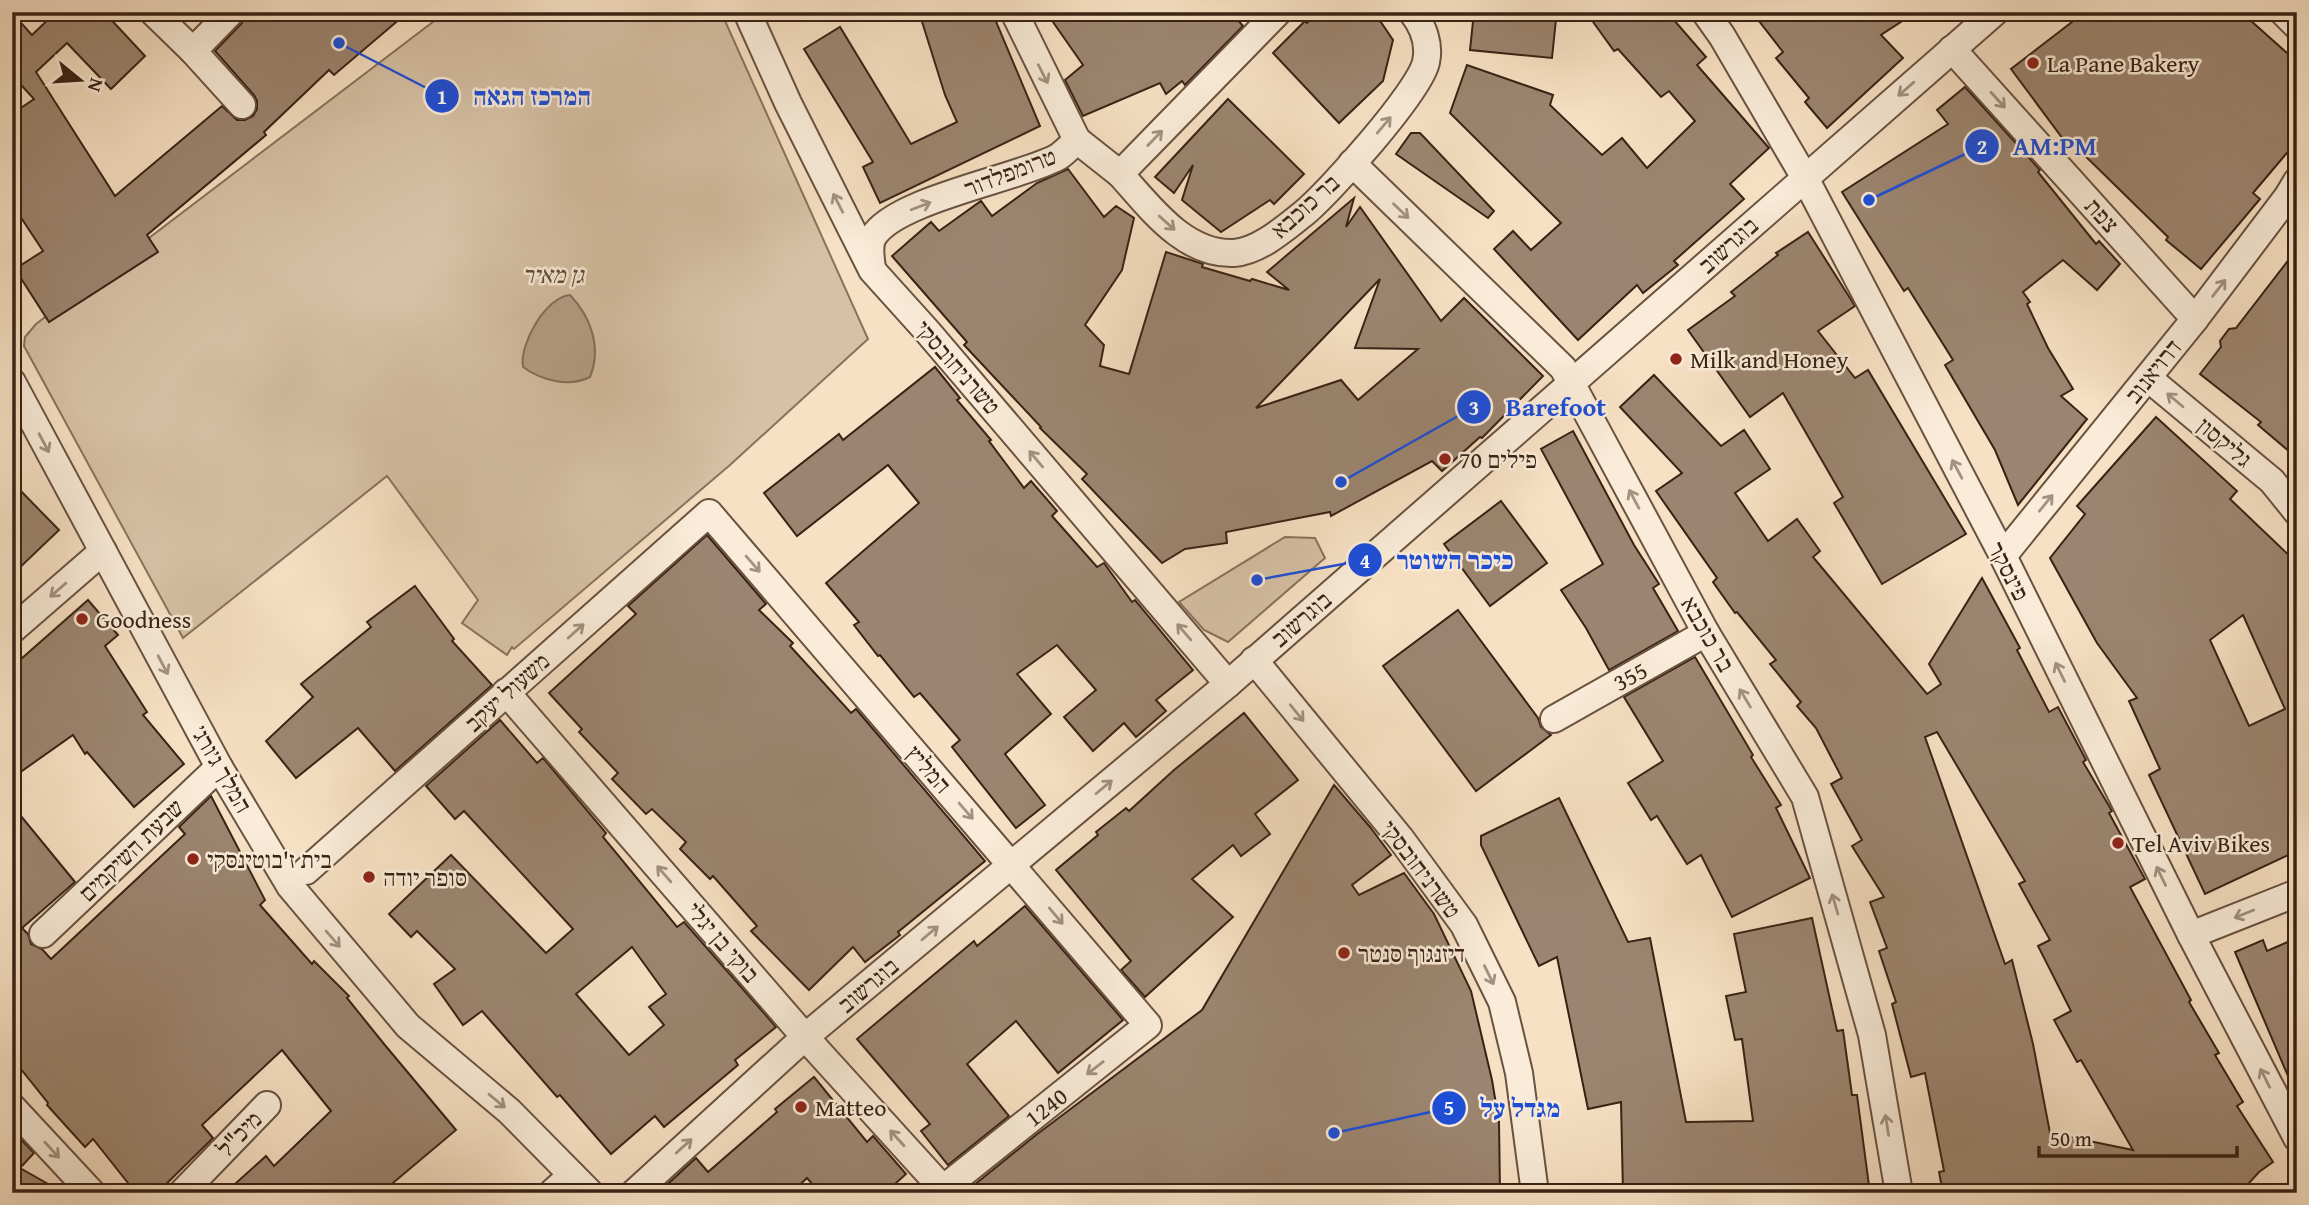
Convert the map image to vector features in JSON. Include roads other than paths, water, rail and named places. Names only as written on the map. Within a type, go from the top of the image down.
[{"type":"street","points":[[153,12],[243,105]]},
{"type":"street","points":[[193,51],[231,12]]},
{"type":"street","name":"טשרניחובסקי","points":[[747,12],[788,103],[872,270],[1228,684]]},
{"type":"street","points":[[1014,12],[1077,140]]},
{"type":"street","points":[[1120,174],[1278,12]]},
{"type":"street","name":"בר כוכבא","points":[[1120,174],[1162,219],[1189,242],[1213,250],[1235,253],[1273,237],[1306,212],[1352,163],[1420,79],[1427,61],[1427,41],[1412,12]]},
{"type":"street","name":"פינסקר","points":[[1705,12],[1722,36],[1805,178],[2003,556],[2191,935],[2297,1138]]},
{"type":"street","name":"בוגרשוב","points":[[634,1193],[805,1037],[1228,684],[1995,12]]},
{"type":"street","points":[[2283,12],[2297,26]]},
{"type":"street","name":"צפת","points":[[1952,49],[2195,319]]},
{"type":"street","name":"טרומפלדור","points":[[872,270],[871,240],[879,228],[899,215],[979,184],[1036,166],[1059,156],[1077,140],[1120,174]]},
{"type":"street","name":"בר כוכבא","points":[[1352,163],[1563,368],[1706,633],[1805,797],[1872,1035],[1899,1193]]},
{"type":"street","name":"דרויאנוב","points":[[2003,556],[2294,194]]},
{"type":"street","name":"גליקסון","points":[[2148,378],[2272,481],[2297,512]]},
{"type":"street","name":"המלך ג׳ורג׳","points":[[13,386],[219,766],[303,903],[408,1026],[509,1111],[581,1184]]},
{"type":"street","name":"משעול יעקב","points":[[306,871],[709,513]]},
{"type":"street","name":"המליץ","points":[[709,513],[1148,1026]]},
{"type":"street","points":[[12,630],[103,551]]},
{"type":"street","name":"355","points":[[1555,719],[1706,633]]},
{"type":"street","name":"טשרניחובסקי","points":[[1255,660],[1401,839],[1464,925],[1502,1002],[1519,1073],[1535,1193]]},
{"type":"street","name":"בוקי בן יגלי","points":[[506,692],[805,1037],[943,1189]]},
{"type":"street","name":"שבעת השיקמים","points":[[43,934],[219,766]]},
{"type":"street","points":[[2191,935],[2297,893]]},
{"type":"street","name":"1240","points":[[943,1189],[1148,1026]]},
{"type":"street","name":"מיכ\"ל","points":[[182,1193],[267,1105]]},
{"type":"street","points":[[12,1107],[92,1193]]},
{"type":"street","points":[[552,1193],[581,1184]]},
{"type":"place","name":"המרכז הגאה","points":[[339,43]]},
{"type":"place","name":"La Pane Bakery","points":[[2033,63]]},
{"type":"place","name":"AM:PM","points":[[1869,200]]},
{"type":"place","name":"Milk and Honey","points":[[1676,359]]},
{"type":"place","name":"70 פילים","points":[[1445,459]]},
{"type":"place","name":"Barefoot","points":[[1341,482]]},
{"type":"place","name":"כיכר השוטר","points":[[1257,580]]},
{"type":"place","name":"Goodness","points":[[82,619]]},
{"type":"place","name":"Tel Aviv Bikes","points":[[2118,843]]},
{"type":"place","name":"בית ז'בוטינסקי","points":[[193,859]]},
{"type":"place","name":"סופר יודה","points":[[369,877]]},
{"type":"place","name":"דיזנגוף סנטר","points":[[1344,953]]},
{"type":"place","name":"Matteo","points":[[801,1107]]},
{"type":"place","name":"מגדל על","points":[[1334,1133]]},
{"type":"park label","name":"גן מאיר","points":[[553,274]]}]
